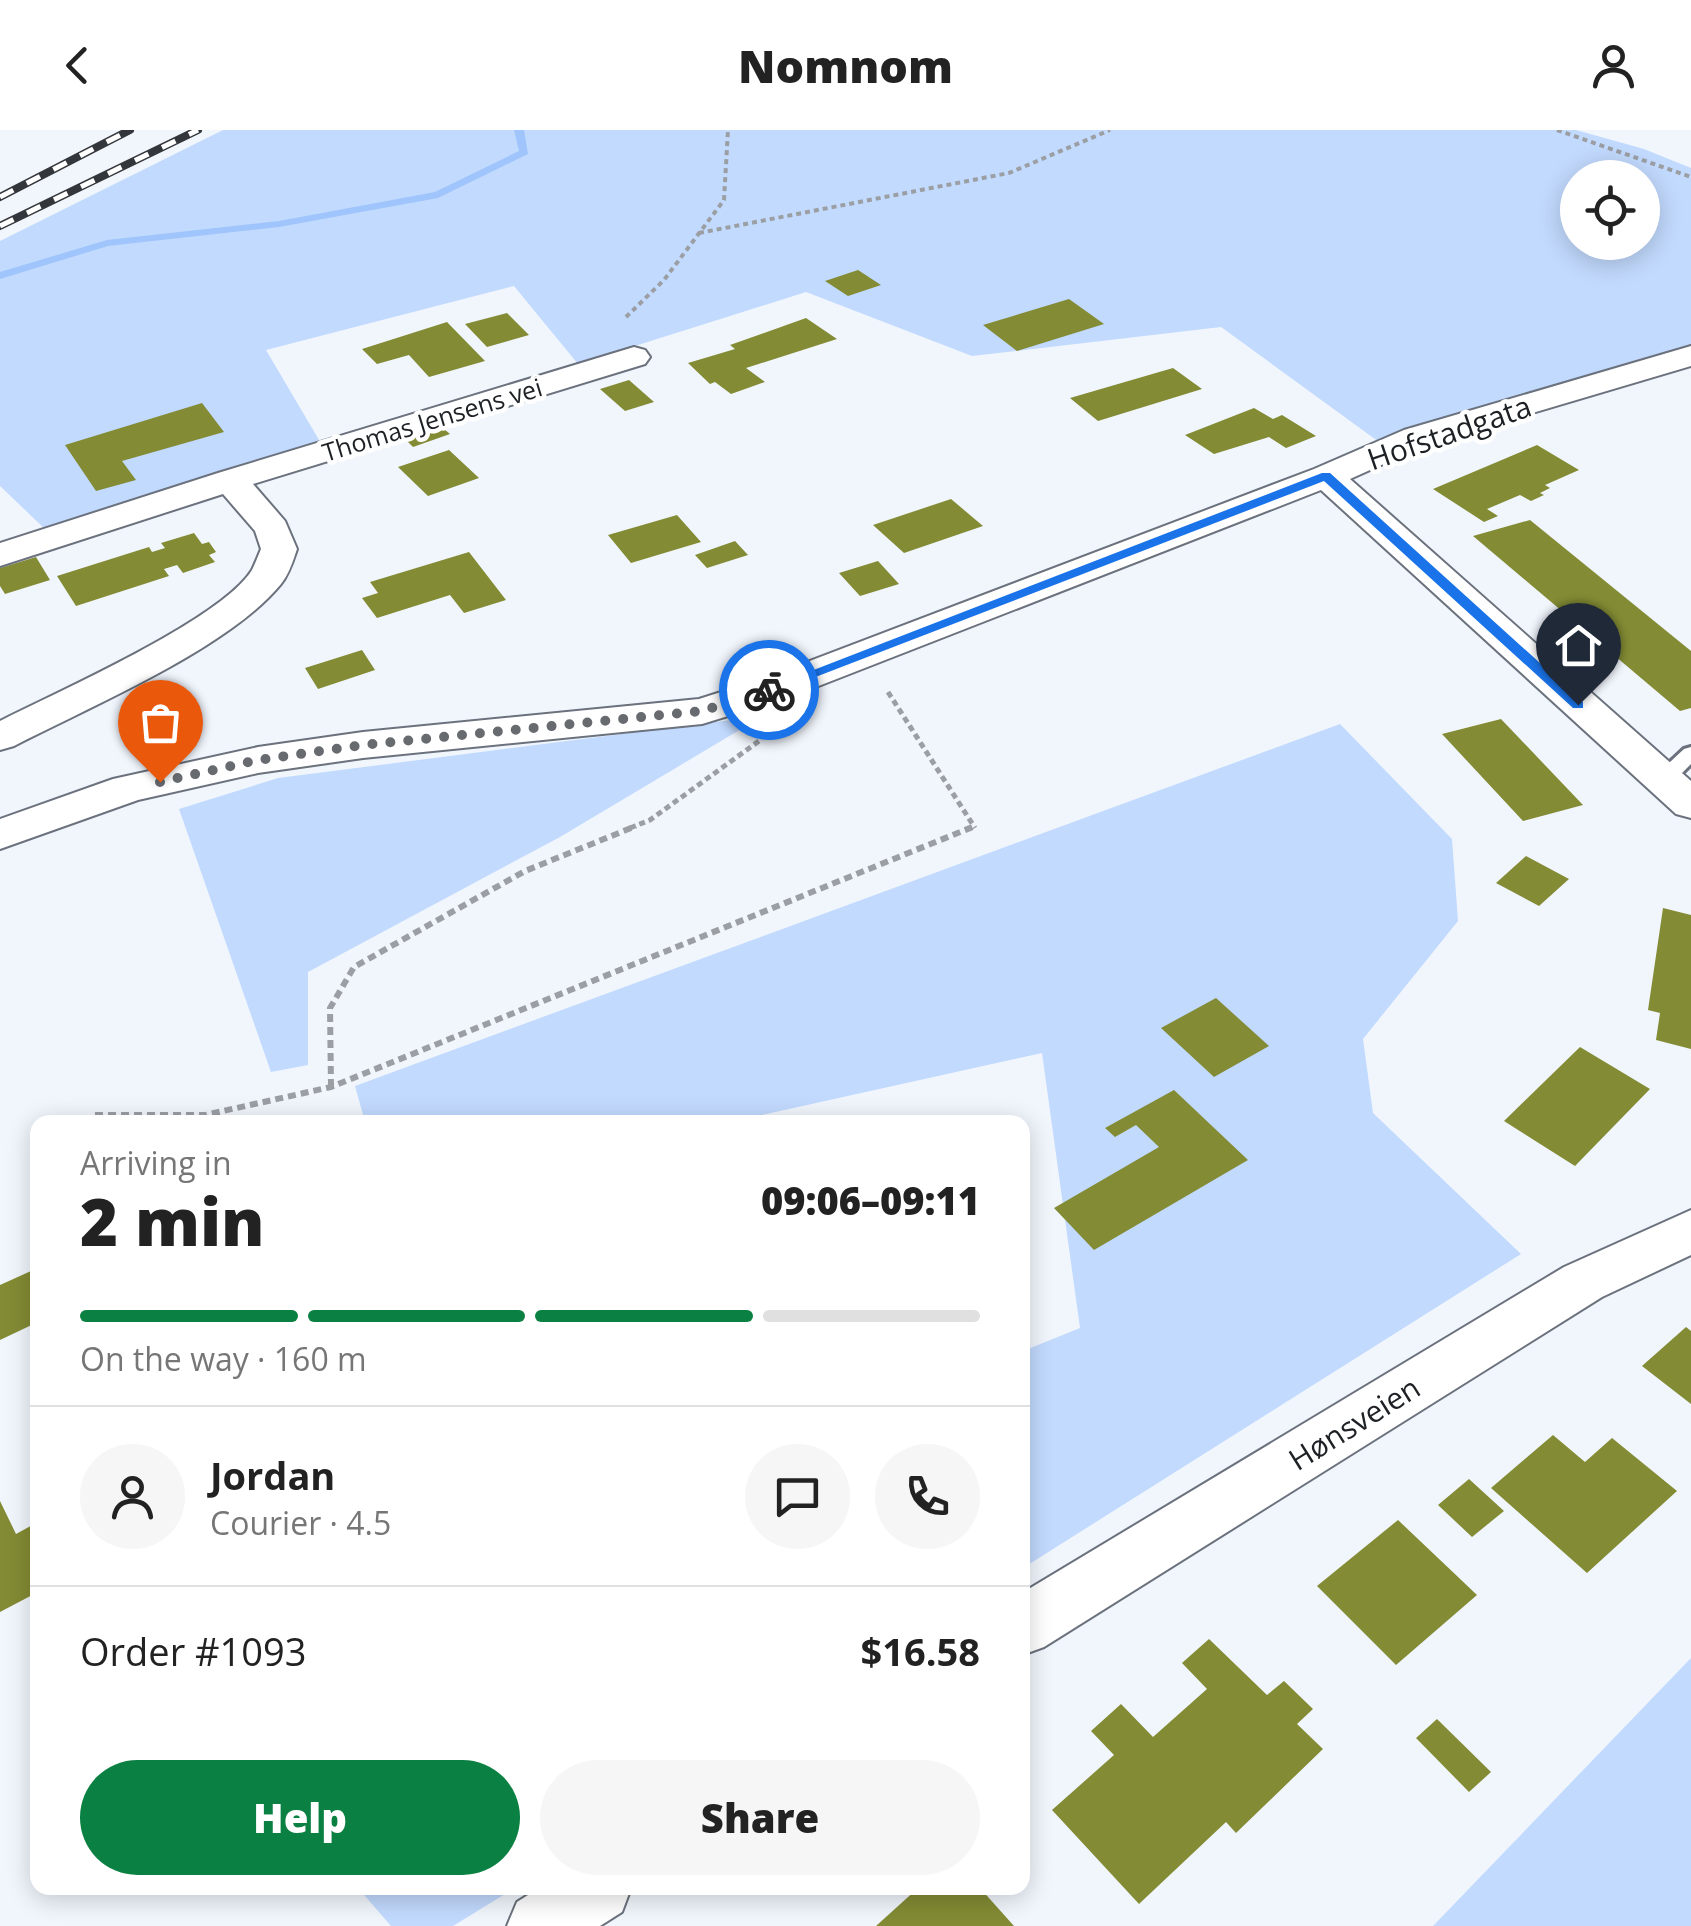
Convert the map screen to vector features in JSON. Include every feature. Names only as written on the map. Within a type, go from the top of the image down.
[{"type":"street","name":"Hofstadgata","points":[[0,835],[128,789],[258,760],[702,711],[779,687],[1326,476],[1416,437],[1691,356]]},
{"type":"street","name":"Thomas Jensens vei","points":[[0,555],[230,480],[634,357]]},
{"type":"street","points":[[1326,476],[1677,793]]},
{"type":"street","points":[[0,737],[159,656],[238,606],[268,576],[279,550],[272,529],[230,480]]},
{"type":"street","name":"Hønsveien","points":[[1030,1622],[1584,1282],[1691,1231]]},
{"type":"street","points":[[541,1926],[588,1895]]},
{"type":"lane","points":[[1677,793],[1691,754]]},
{"type":"path","points":[[634,357],[625,314],[664,280],[724,200],[728,130]]},
{"type":"path","points":[[699,233],[1009,173],[1110,130]]},
{"type":"path","points":[[1557,130],[1691,177]]},
{"type":"path","points":[[95,1115],[205,1115],[331,1086],[976,828],[884,686]]},
{"type":"path","points":[[331,1086],[330,1008],[354,968],[525,870],[650,820],[762,739]]},
{"type":"shaded area","points":[[223,130],[1576,130],[1644,149],[1691,168],[1691,351],[1379,442],[1221,327],[972,356],[806,292],[578,364],[514,286],[266,350],[322,445],[47,531],[0,486],[0,241]]},
{"type":"shaded area","points":[[763,716],[560,837],[308,972],[308,1065],[271,1072],[179,809],[278,778]]},
{"type":"shaded area","points":[[1340,724],[1452,839],[1458,921],[1363,1039],[1373,1113],[1521,1254],[1030,1564],[1030,1348],[1080,1328],[1042,1053],[763,1115],[363,1115],[355,1086]]},
{"type":"shaded area","points":[[1691,1658],[1691,1926],[1433,1926]]},
{"type":"shaded area","points":[[364,1895],[504,1895],[453,1926],[391,1926]]},
{"type":"building","points":[[858,270],[881,285],[848,296],[825,281]]},
{"type":"building","points":[[1069,299],[1104,324],[1017,351],[983,325]]},
{"type":"building","points":[[507,313],[529,335],[487,347],[465,324]]},
{"type":"building","points":[[806,318],[837,339],[746,368],[765,382],[731,394],[715,382],[710,384],[688,363],[735,349],[730,345]]},
{"type":"building","points":[[447,322],[485,361],[429,377],[409,355],[377,364],[362,349]]},
{"type":"building","points":[[1173,368],[1202,389],[1098,421],[1070,398]]},
{"type":"building","points":[[629,380],[654,402],[625,411],[600,389]]},
{"type":"building","points":[[202,403],[224,432],[122,461],[136,480],[96,491],[65,445]]},
{"type":"building","points":[[1254,408],[1273,419],[1282,415],[1316,436],[1286,448],[1269,437],[1214,454],[1185,435]]},
{"type":"building","points":[[438,424],[450,434],[413,447],[402,436]]},
{"type":"building","points":[[1537,445],[1579,470],[1545,485],[1550,488],[1540,493],[1544,495],[1531,501],[1520,495],[1487,509],[1498,516],[1484,522],[1433,489]]},
{"type":"building","points":[[449,450],[479,478],[428,496],[398,467]]},
{"type":"building","points":[[951,499],[983,526],[904,553],[873,525]]},
{"type":"building","points":[[677,515],[701,542],[631,563],[608,535]]},
{"type":"building","points":[[1530,520],[1691,651],[1691,708],[1680,711],[1473,536]]},
{"type":"building","points":[[194,533],[202,544],[209,542],[216,552],[209,555],[215,562],[183,573],[177,565],[164,569],[169,576],[76,606],[57,576],[149,547],[152,552],[165,548],[161,543]]},
{"type":"building","points":[[735,541],[748,555],[707,568],[695,555]]},
{"type":"building","points":[[469,552],[506,600],[464,613],[450,595],[377,618],[362,598],[378,593],[370,582]]},
{"type":"building","points":[[36,557],[50,580],[5,594],[0,586],[0,568]]},
{"type":"building","points":[[878,561],[899,584],[860,596],[839,573]]},
{"type":"building","points":[[362,650],[375,670],[318,689],[305,668]]},
{"type":"building","points":[[1501,719],[1583,805],[1523,821],[1442,734]]},
{"type":"building","points":[[1526,856],[1569,879],[1539,906],[1496,883]]},
{"type":"building","points":[[1663,908],[1691,915],[1691,1049],[1656,1040],[1660,1013],[1648,1010]]},
{"type":"building","points":[[1216,998],[1269,1046],[1214,1077],[1161,1028]]},
{"type":"building","points":[[1580,1047],[1650,1089],[1575,1166],[1504,1121]]},
{"type":"building","points":[[1174,1090],[1248,1160],[1094,1250],[1054,1208],[1159,1147],[1136,1125],[1115,1137],[1105,1128]]},
{"type":"building","points":[[30,1271],[30,1326],[0,1340],[0,1285]]},
{"type":"building","points":[[1686,1327],[1691,1331],[1691,1404],[1642,1366]]},
{"type":"building","points":[[1553,1435],[1585,1462],[1612,1438],[1677,1491],[1587,1573],[1491,1488]]},
{"type":"building","points":[[1469,1479],[1504,1511],[1472,1537],[1438,1505]]},
{"type":"building","points":[[0,1501],[16,1534],[30,1526],[30,1596],[0,1612]]},
{"type":"building","points":[[1398,1520],[1477,1595],[1396,1665],[1317,1586]]},
{"type":"building","points":[[1209,1639],[1267,1695],[1284,1681],[1313,1709],[1297,1724],[1323,1749],[1236,1833],[1226,1822],[1139,1904],[1052,1810],[1114,1755],[1091,1731],[1121,1704],[1153,1737],[1207,1689],[1182,1663]]},
{"type":"building","points":[[1437,1719],[1491,1772],[1469,1792],[1416,1738]]},
{"type":"building","points":[[910,1895],[986,1895],[1014,1926],[876,1926]]},
{"type":"waterway","points":[[0,276],[107,243],[279,224],[438,195],[524,152],[519,130]]},
{"type":"railway","points":[[0,197],[130,130]]},
{"type":"railway","points":[[0,226],[198,130]]},
{"type":"way so far","points":[[160,782],[258,760],[363,745],[702,711],[769,690]]},
{"type":"route","points":[[769,690],[1326,476],[1578,705]]}]
